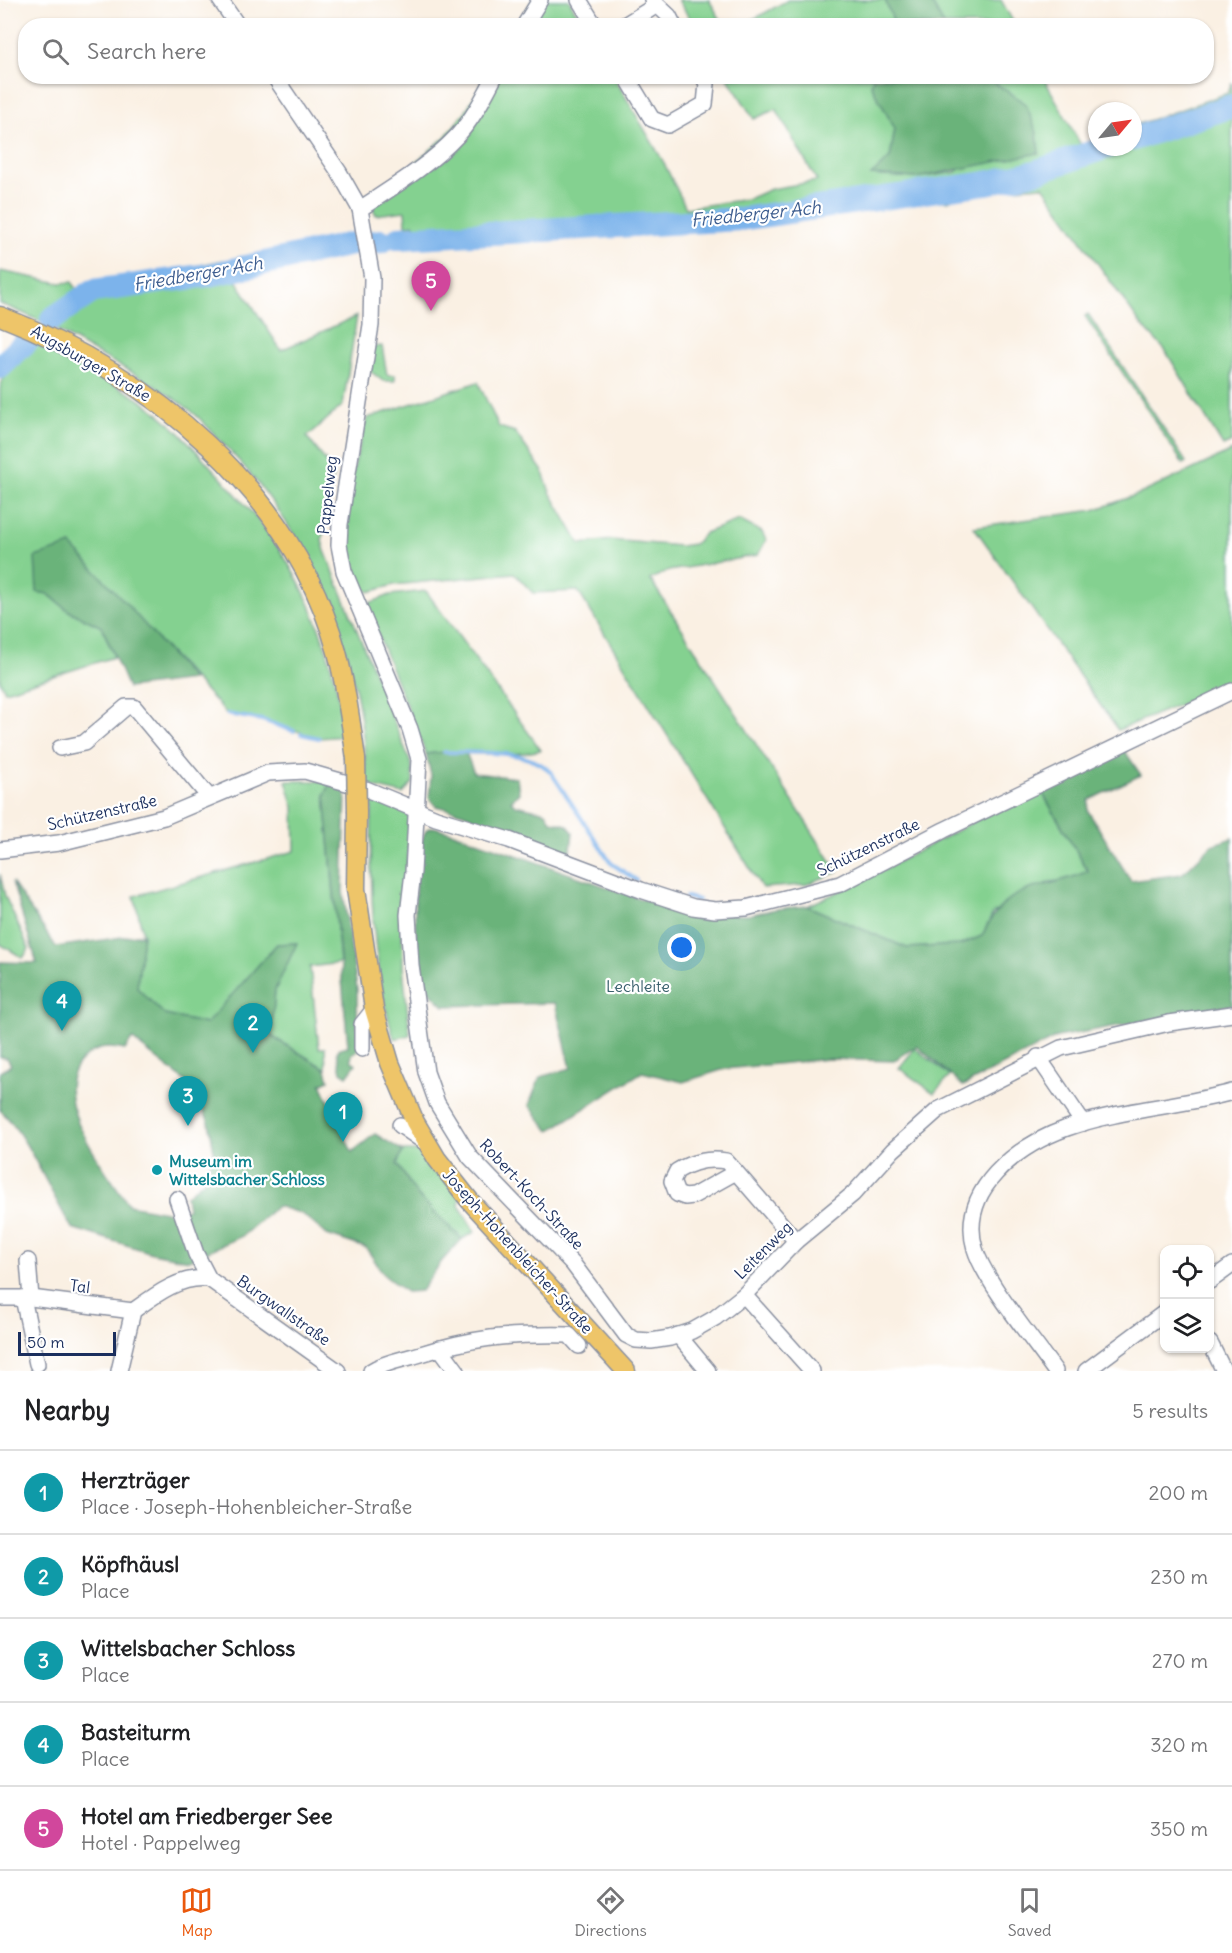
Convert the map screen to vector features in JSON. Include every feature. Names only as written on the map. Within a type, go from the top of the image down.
[{"type":"main road","name":"Augsburger Straße","points":[[0,316],[46,335],[144,391],[185,422],[250,490],[285,539],[322,612],[336,650],[348,701],[356,759],[357,812]]},
{"type":"main road","name":"Joseph-Hohenbleicher-Straße","points":[[357,812],[356,889],[374,1008],[390,1063],[426,1143],[470,1201],[626,1371]]},
{"type":"street","points":[[220,0],[232,18]]},
{"type":"street","points":[[529,18],[540,0]]},
{"type":"street","points":[[579,0],[590,18]]},
{"type":"street","points":[[634,18],[655,2],[668,18]]},
{"type":"street","name":"Pappelweg","points":[[279,84],[313,142],[360,209],[372,278],[345,452],[339,545],[344,571],[406,719],[419,759],[416,809]]},
{"type":"street","points":[[360,209],[438,154],[459,135],[491,84]]},
{"type":"street","points":[[631,84],[652,119],[668,125],[705,104],[707,84]]},
{"type":"street","name":"Schützenstraße","points":[[366,789],[416,809],[693,907],[715,910],[746,908],[840,884],[944,830],[1232,691]]},
{"type":"street","points":[[60,748],[84,743],[126,707],[134,707],[209,797]]},
{"type":"street","name":"Schützenstraße","points":[[0,850],[59,843],[164,817],[268,773],[305,771],[346,783]]},
{"type":"street","name":"Robert-Koch-Straße","points":[[416,809],[408,915],[411,965],[426,1072],[437,1103],[470,1157],[573,1264],[616,1324],[626,1335],[636,1340]]},
{"type":"street","points":[[362,1049],[362,1024],[374,1008]]},
{"type":"street","name":"Leitenweg","points":[[636,1340],[651,1341],[678,1335],[692,1331],[715,1318],[744,1295],[796,1241],[853,1194],[895,1148],[938,1110],[1038,1057],[1061,1048],[1137,1030],[1232,1014]]},
{"type":"street","points":[[1038,1057],[1083,1123]]},
{"type":"street","points":[[1055,1371],[985,1270],[975,1250],[971,1225],[976,1200],[989,1179],[1011,1160],[1039,1142],[1083,1123],[1232,1092]]},
{"type":"street","points":[[400,1125],[426,1143]]},
{"type":"street","points":[[736,1172],[796,1241]]},
{"type":"street","points":[[179,1203],[196,1254],[209,1279]]},
{"type":"street","points":[[28,1261],[27,1298],[37,1364]]},
{"type":"street","points":[[1214,1278],[1232,1265]]},
{"type":"street","points":[[119,1371],[133,1311],[153,1296],[194,1277],[209,1279]]},
{"type":"street","name":"Burgwallstraße","points":[[209,1279],[338,1371]]},
{"type":"street","points":[[744,1295],[812,1371]]},
{"type":"street","name":"Tal","points":[[0,1298],[27,1298],[133,1311]]},
{"type":"street","points":[[1086,1371],[1160,1316]]},
{"type":"street","points":[[371,1371],[440,1348],[485,1337],[517,1334],[569,1335],[579,1346]]},
{"type":"street","points":[[678,1335],[708,1371]]},
{"type":"street","points":[[440,1348],[457,1371]]},
{"type":"street","points":[[1214,1352],[1224,1371]]},
{"type":"green space","points":[[533,0],[569,0],[580,18],[521,18]]},
{"type":"green space","points":[[678,0],[709,0],[720,18],[690,18]]},
{"type":"green space","points":[[788,0],[885,0],[894,18],[755,18]]},
{"type":"green space","points":[[885,0],[930,0],[940,18],[892,18]]},
{"type":"green space","points":[[930,0],[1001,0],[1011,18],[940,18]]},
{"type":"green space","points":[[1232,82],[1232,442],[1223,446],[1165,350],[1139,322],[1043,186],[971,191],[948,201],[910,198],[723,228],[632,231],[518,239],[498,237],[421,239],[415,224],[406,225],[405,211],[376,215],[370,202],[445,137],[465,112],[481,84],[618,84],[663,161],[686,208],[748,199],[771,189],[817,181],[776,109],[754,119],[732,84],[871,84],[895,129],[890,158],[872,175],[916,178],[956,172],[1026,104],[996,84],[1047,84],[1081,145],[1088,143],[1088,156],[1142,156],[1142,123],[1228,93]]},
{"type":"green space","points":[[996,84],[1026,104],[1037,133],[1039,153],[916,178],[871,175],[890,158],[895,129],[871,85]]},
{"type":"green space","points":[[223,260],[281,350],[357,316],[343,405],[307,437],[334,472],[322,541],[412,766],[413,783],[403,794],[366,785],[363,738],[356,692],[345,647],[329,604],[309,562],[286,522],[259,484],[205,424],[178,401],[141,377],[57,330],[0,304],[0,271],[60,283],[72,282],[78,291]]},
{"type":"green space","points":[[1088,314],[1186,462],[1183,464],[1085,316]]},
{"type":"green space","points":[[34,342],[122,389],[156,411],[194,448],[259,521],[300,585],[321,634],[336,685],[345,736],[319,738],[262,720],[227,714],[70,545],[48,594],[69,611],[102,627],[114,657],[5,691],[0,681],[0,388],[3,379]]},
{"type":"green space","points":[[382,346],[387,375],[395,375],[395,381],[383,381],[370,371],[373,347]]},
{"type":"green space","points":[[478,382],[499,427],[515,432],[542,470],[550,492],[580,544],[611,540],[680,546],[694,544],[705,533],[739,520],[762,532],[766,540],[758,555],[669,571],[650,579],[838,872],[805,885],[762,888],[578,591],[533,593],[514,573],[394,585],[369,592],[356,581],[348,557],[345,537],[346,517],[352,476],[367,418]]},
{"type":"green space","points":[[1232,451],[1232,683],[1118,730],[974,527],[1094,510],[1142,493]]},
{"type":"green space","points":[[71,545],[126,603],[193,680],[128,688],[102,627],[69,611],[48,594],[37,592],[35,557]]},
{"type":"green space","points":[[426,591],[541,750],[513,754],[426,754],[367,608],[369,603],[390,595]]},
{"type":"green space","name":"Lechleite","points":[[1122,747],[1141,775],[1089,800],[1088,811],[1131,881],[1182,874],[1212,845],[1232,838],[1232,1005],[1057,1037],[963,1086],[917,1046],[893,1061],[828,1059],[725,1069],[683,1082],[642,1072],[549,1131],[529,1105],[540,1077],[571,1068],[555,1003],[444,1006],[418,980],[415,924],[416,880],[421,842],[427,829],[434,827],[451,832],[638,898],[691,914],[748,915],[807,906],[907,948],[960,945],[982,936],[992,917],[1003,904],[1015,896],[1088,871],[1039,787]]},
{"type":"green space","points":[[466,753],[474,773],[517,778],[519,793],[511,801],[516,805],[546,812],[551,821],[567,825],[573,832],[571,849],[563,856],[463,813],[436,806],[429,798],[431,775],[426,754]]},
{"type":"green space","points":[[286,781],[320,781],[330,784],[325,795],[340,963],[310,967],[319,1048],[325,1048],[326,1069],[271,1036],[275,990],[296,943],[277,944],[207,1024],[165,1015],[137,988],[143,934],[134,896],[295,851],[294,807]]},
{"type":"green space","points":[[330,784],[346,790],[343,891],[357,989],[358,1050],[352,1054],[351,1060],[356,1064],[347,1076],[341,1072],[337,1052],[340,1048],[348,1046],[325,795]]},
{"type":"green space","points":[[1039,787],[1088,871],[1069,880],[1049,882],[993,913],[982,936],[960,945],[907,948],[807,906],[862,881]]},
{"type":"green space","points":[[372,798],[408,813],[411,819],[402,919],[403,967],[410,1035],[394,1039],[380,979],[373,920]]},
{"type":"green space","points":[[0,874],[5,896],[29,949],[23,958],[0,944]]},
{"type":"green space","points":[[12,882],[56,947],[143,934],[137,988],[165,1015],[206,1024],[277,944],[297,943],[275,990],[271,1036],[326,1069],[329,1080],[321,1084],[352,1152],[375,1134],[403,1151],[397,1164],[417,1195],[462,1239],[442,1261],[421,1291],[406,1292],[385,1276],[366,1248],[327,1235],[302,1214],[277,1206],[242,1236],[189,1260],[152,1253],[72,1228],[20,1135],[0,1110],[0,1072],[11,1065],[7,1058],[0,1057],[0,962],[37,963]],"holes":[[[132,1039],[190,1085],[209,1122],[214,1151],[205,1179],[186,1196],[188,1209],[171,1213],[129,1205],[83,1134],[74,1112],[70,1092],[73,1074],[83,1059],[93,1052],[107,1048],[125,1050]]]},
{"type":"green space","points":[[915,1048],[950,1076],[934,1093],[899,1068]]},
{"type":"green space","points":[[403,1151],[423,1151],[460,1198],[459,1205],[475,1232],[462,1239],[417,1195],[397,1164]]},
{"type":"waterway","name":"Friedberger Ach","points":[[1142,136],[1232,106]]},
{"type":"waterway","name":"Friedberger Ach","points":[[399,238],[741,219],[986,183],[1035,172],[1088,154]]},
{"type":"waterway","name":"Friedberger Ach","points":[[373,242],[382,241]]},
{"type":"waterway","name":"Friedberger Ach","points":[[52,319],[93,291],[209,275],[352,244]]},
{"type":"waterway","name":"Friedberger Ach","points":[[0,367],[27,341]]},
{"type":"waterway","points":[[227,714],[262,720],[294,731]]},
{"type":"waterway","points":[[301,734],[319,738]]},
{"type":"waterway","points":[[444,752],[500,753],[527,758],[540,764],[550,771],[611,863],[636,880]]},
{"type":"waterway","points":[[686,897],[698,900]]},
{"type":"place","name":"Hotel am Friedberger See","points":[[431,311]]},
{"type":"place","name":"Basteiturm","points":[[62,1031]]},
{"type":"place","name":"Köpfhäusl","points":[[253,1053]]},
{"type":"place","name":"Wittelsbacher Schloss","points":[[188,1126]]},
{"type":"place","name":"Herzträger","points":[[343,1142]]},
{"type":"place","name":"Museum im Wittelsbacher Schloss","points":[[157,1170]]}]
